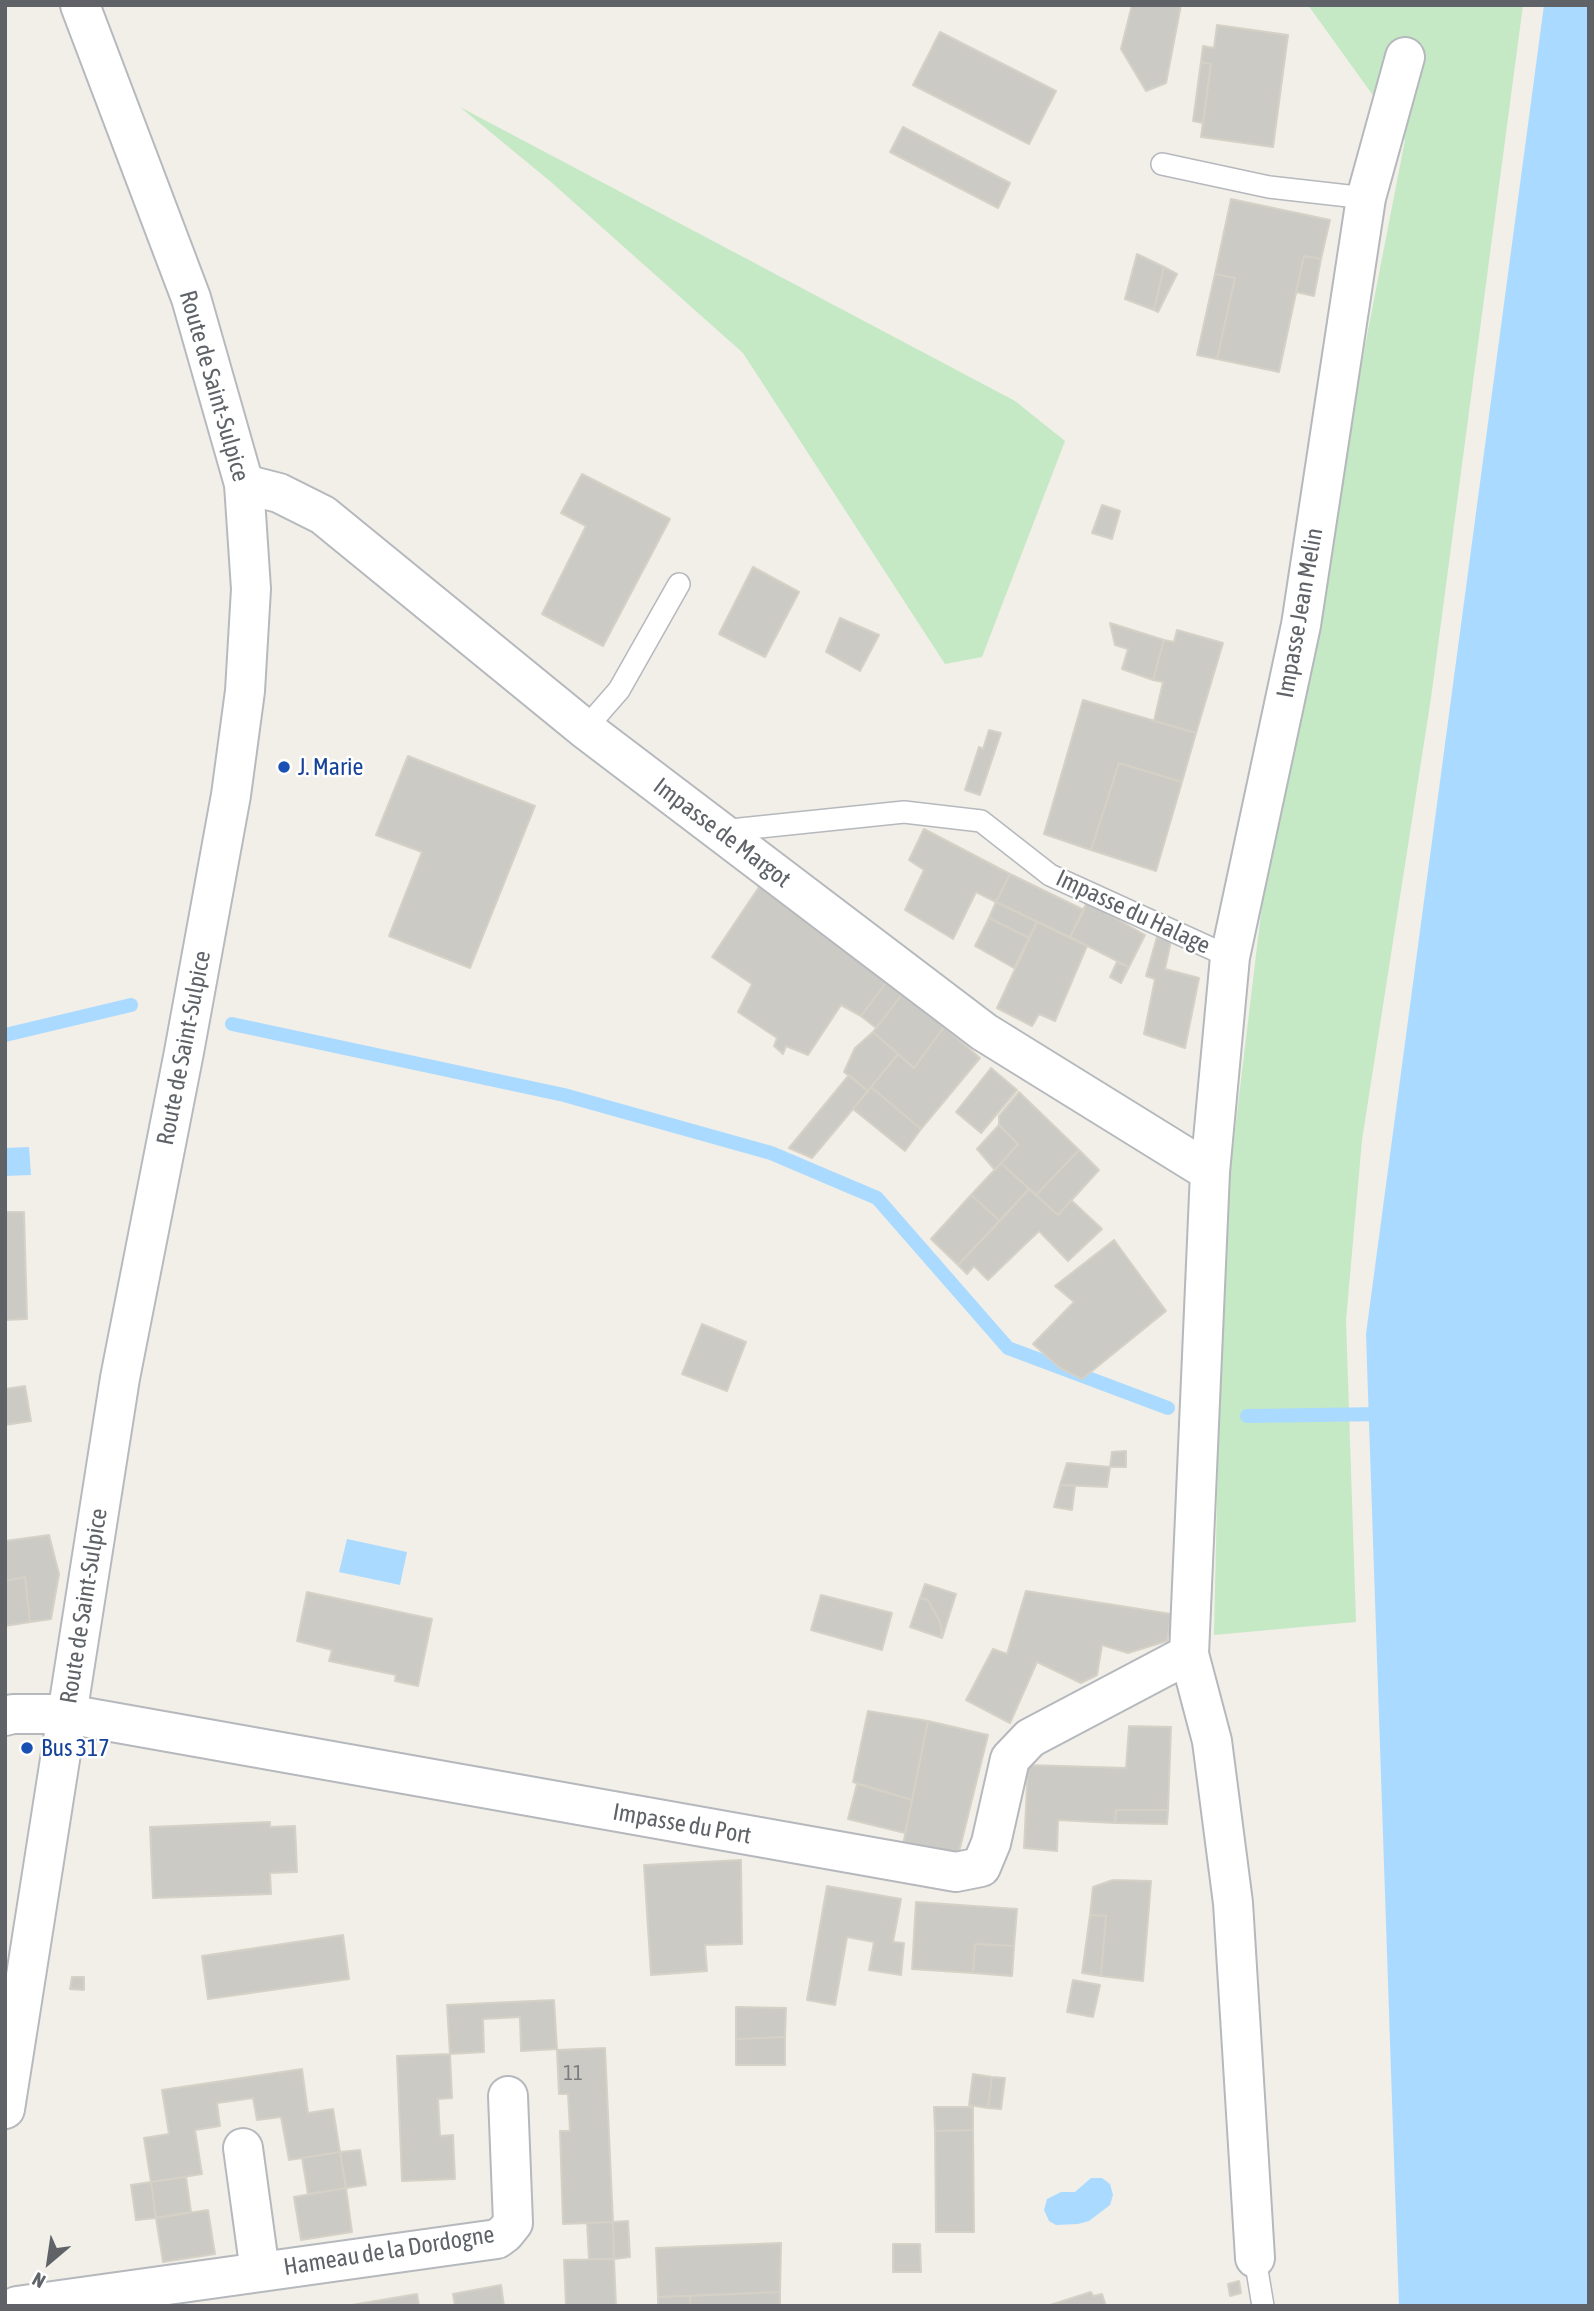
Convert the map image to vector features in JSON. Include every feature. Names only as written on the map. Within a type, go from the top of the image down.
[{"type":"street","name":"Route de Saint-Sulpice","points":[[5,2109],[120,1378],[231,796],[245,691],[251,589],[244,484],[191,298],[80,5]]},
{"type":"street","name":"Impasse Jean Melin","points":[[1255,2258],[1233,1903],[1212,1741],[1189,1654],[1210,1172],[1230,957],[1301,625],[1366,198],[1405,57]]},
{"type":"street","name":"Impasse de Margot","points":[[244,484],[279,493],[323,514],[585,729],[984,1032],[1210,1172]]},
{"type":"street","name":"Impasse du Port","points":[[67,1714],[956,1872],[981,1867],[991,1843],[1010,1759],[1030,1738],[1189,1654]]},
{"type":"street","points":[[5,1716],[67,1714]]},
{"type":"street","name":"Hameau de la Dordogne","points":[[18,2306],[496,2239],[513,2223],[508,2096]]},
{"type":"street","name":"Hameau de la Dordogne","points":[[243,2148],[260,2272]]},
{"type":"lane","points":[[1162,164],[1269,187],[1366,198]]},
{"type":"lane","points":[[585,729],[619,690],[679,584]]},
{"type":"lane","name":"Impasse du Halage","points":[[719,831],[904,811],[981,821],[1051,876],[1230,957]]},
{"type":"lane","points":[[1255,2258],[1263,2306]]},
{"type":"green space","points":[[1308,5],[1523,5],[1431,698],[1362,1140],[1346,1320],[1356,1622],[1214,1635],[1223,1230],[1271,830],[1405,140]]},
{"type":"green space","points":[[460,107],[1015,401],[1065,441],[982,657],[945,664],[743,353],[551,182]]},
{"type":"water","points":[[1544,5],[1589,5],[1589,2306],[1399,2306],[1366,1334]]},
{"type":"water","points":[[29,1147],[31,1175],[5,1176],[5,1148]]},
{"type":"water","points":[[347,1539],[407,1552],[400,1585],[339,1572]]},
{"type":"water","points":[[1091,2178],[1102,2178],[1110,2184],[1113,2195],[1110,2205],[1089,2221],[1078,2224],[1056,2225],[1049,2221],[1044,2210],[1047,2199],[1061,2192],[1075,2192]]},
{"type":"building","points":[[1132,5],[1181,5],[1166,83],[1146,91],[1121,49]]},
{"type":"building","points":[[1217,25],[1288,35],[1273,147],[1201,137],[1211,64],[1201,62],[1203,46],[1214,48]]},
{"type":"building","points":[[940,32],[1056,91],[1029,144],[913,85]]},
{"type":"building","points":[[1201,62],[1211,64],[1203,123],[1193,121]]},
{"type":"building","points":[[903,127],[1010,183],[998,208],[890,152]]},
{"type":"building","points":[[1231,199],[1330,220],[1321,259],[1304,256],[1279,372],[1217,359],[1235,278],[1215,274]]},
{"type":"building","points":[[1137,254],[1164,267],[1154,310],[1125,299]]},
{"type":"building","points":[[1304,256],[1321,259],[1314,296],[1296,292]]},
{"type":"building","points":[[1164,267],[1177,274],[1158,312],[1154,310]]},
{"type":"building","points":[[1215,274],[1235,278],[1217,359],[1197,355]]},
{"type":"building","points":[[582,474],[670,519],[603,646],[542,614],[586,526],[561,513]]},
{"type":"building","points":[[1102,505],[1120,511],[1112,539],[1092,533]]},
{"type":"building","points":[[753,567],[799,592],[765,657],[719,634]]},
{"type":"building","points":[[840,618],[879,635],[860,671],[826,652]]},
{"type":"building","points":[[1110,623],[1164,640],[1153,680],[1122,669],[1128,649],[1115,645]]},
{"type":"building","points":[[1177,630],[1223,643],[1196,733],[1154,721],[1163,682],[1153,680],[1164,640],[1174,642]]},
{"type":"building","points":[[1083,700],[1196,733],[1182,782],[1119,763],[1091,850],[1044,834]]},
{"type":"building","points":[[989,730],[1001,733],[980,795],[965,790],[979,747],[983,749]]},
{"type":"building","points":[[408,756],[535,806],[470,968],[389,936],[422,852],[376,835]]},
{"type":"building","points":[[1119,763],[1182,782],[1156,871],[1091,850]]},
{"type":"building","points":[[924,829],[1010,874],[996,902],[976,892],[953,939],[905,910],[924,870],[909,860]]},
{"type":"building","points":[[1010,874],[1084,910],[1070,937],[996,902]]},
{"type":"building","points":[[761,884],[889,979],[861,1016],[841,1005],[808,1055],[786,1046],[783,1054],[774,1046],[777,1038],[738,1012],[752,984],[712,957]]},
{"type":"building","points":[[996,902],[1037,922],[1029,938],[989,918]]},
{"type":"building","points":[[1087,902],[1145,935],[1129,967],[1070,937]]},
{"type":"building","points":[[989,918],[1029,938],[1014,968],[975,946]]},
{"type":"building","points":[[1037,922],[1087,946],[1055,1021],[1039,1014],[1032,1026],[997,1008]]},
{"type":"building","points":[[1157,937],[1171,941],[1165,969],[1199,978],[1185,1048],[1144,1034],[1155,979],[1146,976]]},
{"type":"building","points":[[1117,962],[1129,967],[1121,983],[1110,977]]},
{"type":"building","points":[[889,979],[904,992],[876,1028],[861,1016]]},
{"type":"building","points":[[904,992],[944,1027],[914,1068],[873,1032]]},
{"type":"building","points":[[944,1027],[980,1058],[921,1129],[871,1087],[898,1054],[914,1068]]},
{"type":"building","points":[[873,1032],[898,1054],[868,1091],[844,1072],[855,1048]]},
{"type":"building","points":[[991,1068],[1017,1090],[981,1133],[956,1112]]},
{"type":"building","points":[[849,1075],[868,1091],[812,1158],[789,1148]]},
{"type":"building","points":[[871,1087],[921,1129],[905,1151],[853,1109]]},
{"type":"building","points":[[1019,1092],[1079,1150],[1036,1195],[1001,1163],[1018,1144],[999,1125],[999,1116]]},
{"type":"building","points":[[999,1125],[1018,1144],[995,1170],[977,1149]]},
{"type":"building","points":[[1079,1150],[1099,1170],[1058,1215],[1036,1195]]},
{"type":"building","points":[[1001,1163],[1029,1189],[1000,1221],[971,1195]]},
{"type":"building","points":[[1029,1189],[1058,1215],[1071,1200],[1102,1229],[1068,1261],[1039,1231],[988,1280],[974,1266],[967,1274],[958,1265]]},
{"type":"building","points":[[971,1195],[1000,1221],[958,1265],[931,1239]]},
{"type":"building","points":[[5,1212],[24,1212],[27,1319],[5,1320]]},
{"type":"building","points":[[1114,1240],[1166,1311],[1082,1379],[1060,1368],[1033,1344],[1074,1302],[1055,1286]]},
{"type":"building","points":[[702,1324],[746,1342],[727,1391],[682,1374]]},
{"type":"building","points":[[25,1386],[31,1421],[5,1425],[5,1389]]},
{"type":"building","points":[[1126,1451],[1126,1467],[1110,1467],[1112,1452]]},
{"type":"building","points":[[1067,1463],[1110,1467],[1107,1487],[1060,1485]]},
{"type":"building","points":[[1060,1485],[1075,1486],[1072,1510],[1054,1507]]},
{"type":"building","points":[[49,1535],[59,1574],[51,1619],[30,1622],[25,1577],[5,1581],[5,1541]]},
{"type":"building","points":[[25,1577],[30,1622],[5,1626],[5,1581]]},
{"type":"building","points":[[925,1584],[956,1594],[942,1638],[941,1624],[928,1600],[920,1598]]},
{"type":"building","points":[[1026,1591],[1171,1614],[1167,1641],[1128,1653],[1102,1645],[1097,1675],[1081,1683],[1037,1662],[1010,1723],[966,1700],[993,1649],[1007,1654]]},
{"type":"building","points":[[307,1592],[432,1619],[418,1686],[395,1681],[396,1675],[329,1661],[332,1650],[297,1641]]},
{"type":"building","points":[[821,1595],[892,1613],[882,1650],[811,1630]]},
{"type":"building","points":[[920,1598],[928,1600],[941,1624],[942,1638],[910,1627]]},
{"type":"building","points":[[868,1711],[928,1721],[912,1800],[853,1782]]},
{"type":"building","points":[[928,1721],[988,1735],[957,1860],[902,1850]]},
{"type":"building","points":[[1129,1726],[1171,1727],[1168,1810],[1116,1810],[1115,1823],[1058,1820],[1057,1851],[1024,1848],[1028,1765],[1126,1768]]},
{"type":"building","points":[[857,1784],[912,1800],[905,1833],[848,1819]]},
{"type":"building","points":[[1116,1810],[1168,1810],[1167,1824],[1115,1823]]},
{"type":"building","points":[[270,1822],[270,1827],[295,1826],[297,1872],[270,1873],[271,1894],[153,1898],[150,1827]]},
{"type":"building","points":[[741,1860],[742,1944],[705,1945],[707,1971],[651,1975],[644,1865]]},
{"type":"building","points":[[1113,1880],[1151,1881],[1143,1981],[1101,1976],[1106,1916],[1090,1915],[1093,1887]]},
{"type":"building","points":[[827,1886],[901,1899],[893,1942],[904,1943],[901,1975],[869,1970],[874,1942],[847,1937],[835,2005],[807,2000]]},
{"type":"building","points":[[916,1902],[1017,1909],[1014,1946],[975,1944],[973,1973],[912,1969]]},
{"type":"building","points":[[1090,1915],[1106,1916],[1101,1976],[1082,1973]]},
{"type":"building","points":[[343,1935],[349,1979],[208,1999],[202,1956]]},
{"type":"building","points":[[975,1944],[1014,1946],[1012,1976],[973,1973]]},
{"type":"building","points":[[72,1977],[84,1977],[84,1990],[70,1989]]},
{"type":"building","points":[[1073,1980],[1100,1985],[1093,2017],[1067,2012]]},
{"type":"building","points":[[554,2000],[557,2049],[521,2051],[520,2017],[483,2019],[484,2052],[450,2054],[447,2005]]},
{"type":"building","points":[[736,2007],[786,2008],[785,2037],[736,2039]]},
{"type":"building","points":[[785,2037],[785,2065],[736,2065],[736,2039]]},
{"type":"building","points":[[605,2048],[613,2222],[563,2224],[560,2131],[570,2131],[568,2094],[559,2094],[557,2050]]},
{"type":"building","points":[[450,2054],[452,2098],[438,2099],[440,2136],[453,2135],[455,2179],[402,2181],[397,2056]]},
{"type":"building","points":[[302,2069],[308,2113],[333,2109],[340,2152],[289,2160],[281,2117],[257,2120],[253,2098],[217,2103],[220,2126],[195,2130],[202,2174],[151,2182],[144,2138],[169,2134],[162,2090]]},
{"type":"building","points":[[973,2074],[992,2077],[988,2108],[969,2105]]},
{"type":"building","points":[[992,2077],[1005,2078],[1001,2109],[988,2108]]},
{"type":"building","points":[[934,2107],[973,2107],[973,2130],[935,2131]]},
{"type":"building","points":[[973,2130],[974,2232],[936,2232],[935,2131]]},
{"type":"building","points":[[360,2150],[366,2185],[346,2188],[340,2152]]},
{"type":"building","points":[[340,2152],[346,2188],[308,2194],[302,2158]]},
{"type":"building","points":[[186,2177],[191,2212],[156,2218],[151,2182]]},
{"type":"building","points":[[151,2182],[156,2218],[136,2220],[131,2185]]},
{"type":"building","points":[[346,2188],[352,2232],[301,2240],[294,2197]]},
{"type":"building","points":[[208,2210],[215,2254],[163,2262],[156,2218]]},
{"type":"building","points":[[628,2221],[630,2257],[614,2259],[613,2222]]},
{"type":"building","points":[[613,2222],[614,2259],[589,2259],[587,2223]]},
{"type":"building","points":[[781,2243],[780,2292],[658,2297],[656,2248]]},
{"type":"building","points":[[893,2244],[920,2244],[921,2272],[893,2272]]},
{"type":"building","points":[[614,2259],[616,2306],[566,2306],[564,2260]]},
{"type":"building","points":[[1239,2281],[1241,2293],[1230,2296],[1228,2284]]},
{"type":"building","points":[[501,2285],[504,2306],[455,2306],[453,2294]]},
{"type":"building","points":[[780,2292],[780,2306],[690,2306],[690,2296]]},
{"type":"building","points":[[1091,2292],[1093,2296],[1102,2294],[1106,2306],[1047,2306]]},
{"type":"building","points":[[417,2294],[419,2306],[346,2306]]},
{"type":"building","points":[[690,2296],[690,2306],[658,2306],[658,2297]]},
{"type":"waterway","points":[[5,1035],[131,1005]]},
{"type":"waterway","points":[[232,1024],[564,1095],[771,1153],[877,1198],[1008,1348],[1168,1408]]},
{"type":"waterway","points":[[1247,1416],[1385,1414]]},
{"type":"place","name":"J. Marie","points":[[284,767]]},
{"type":"place","name":"Bus 317","points":[[27,1748]]}]
